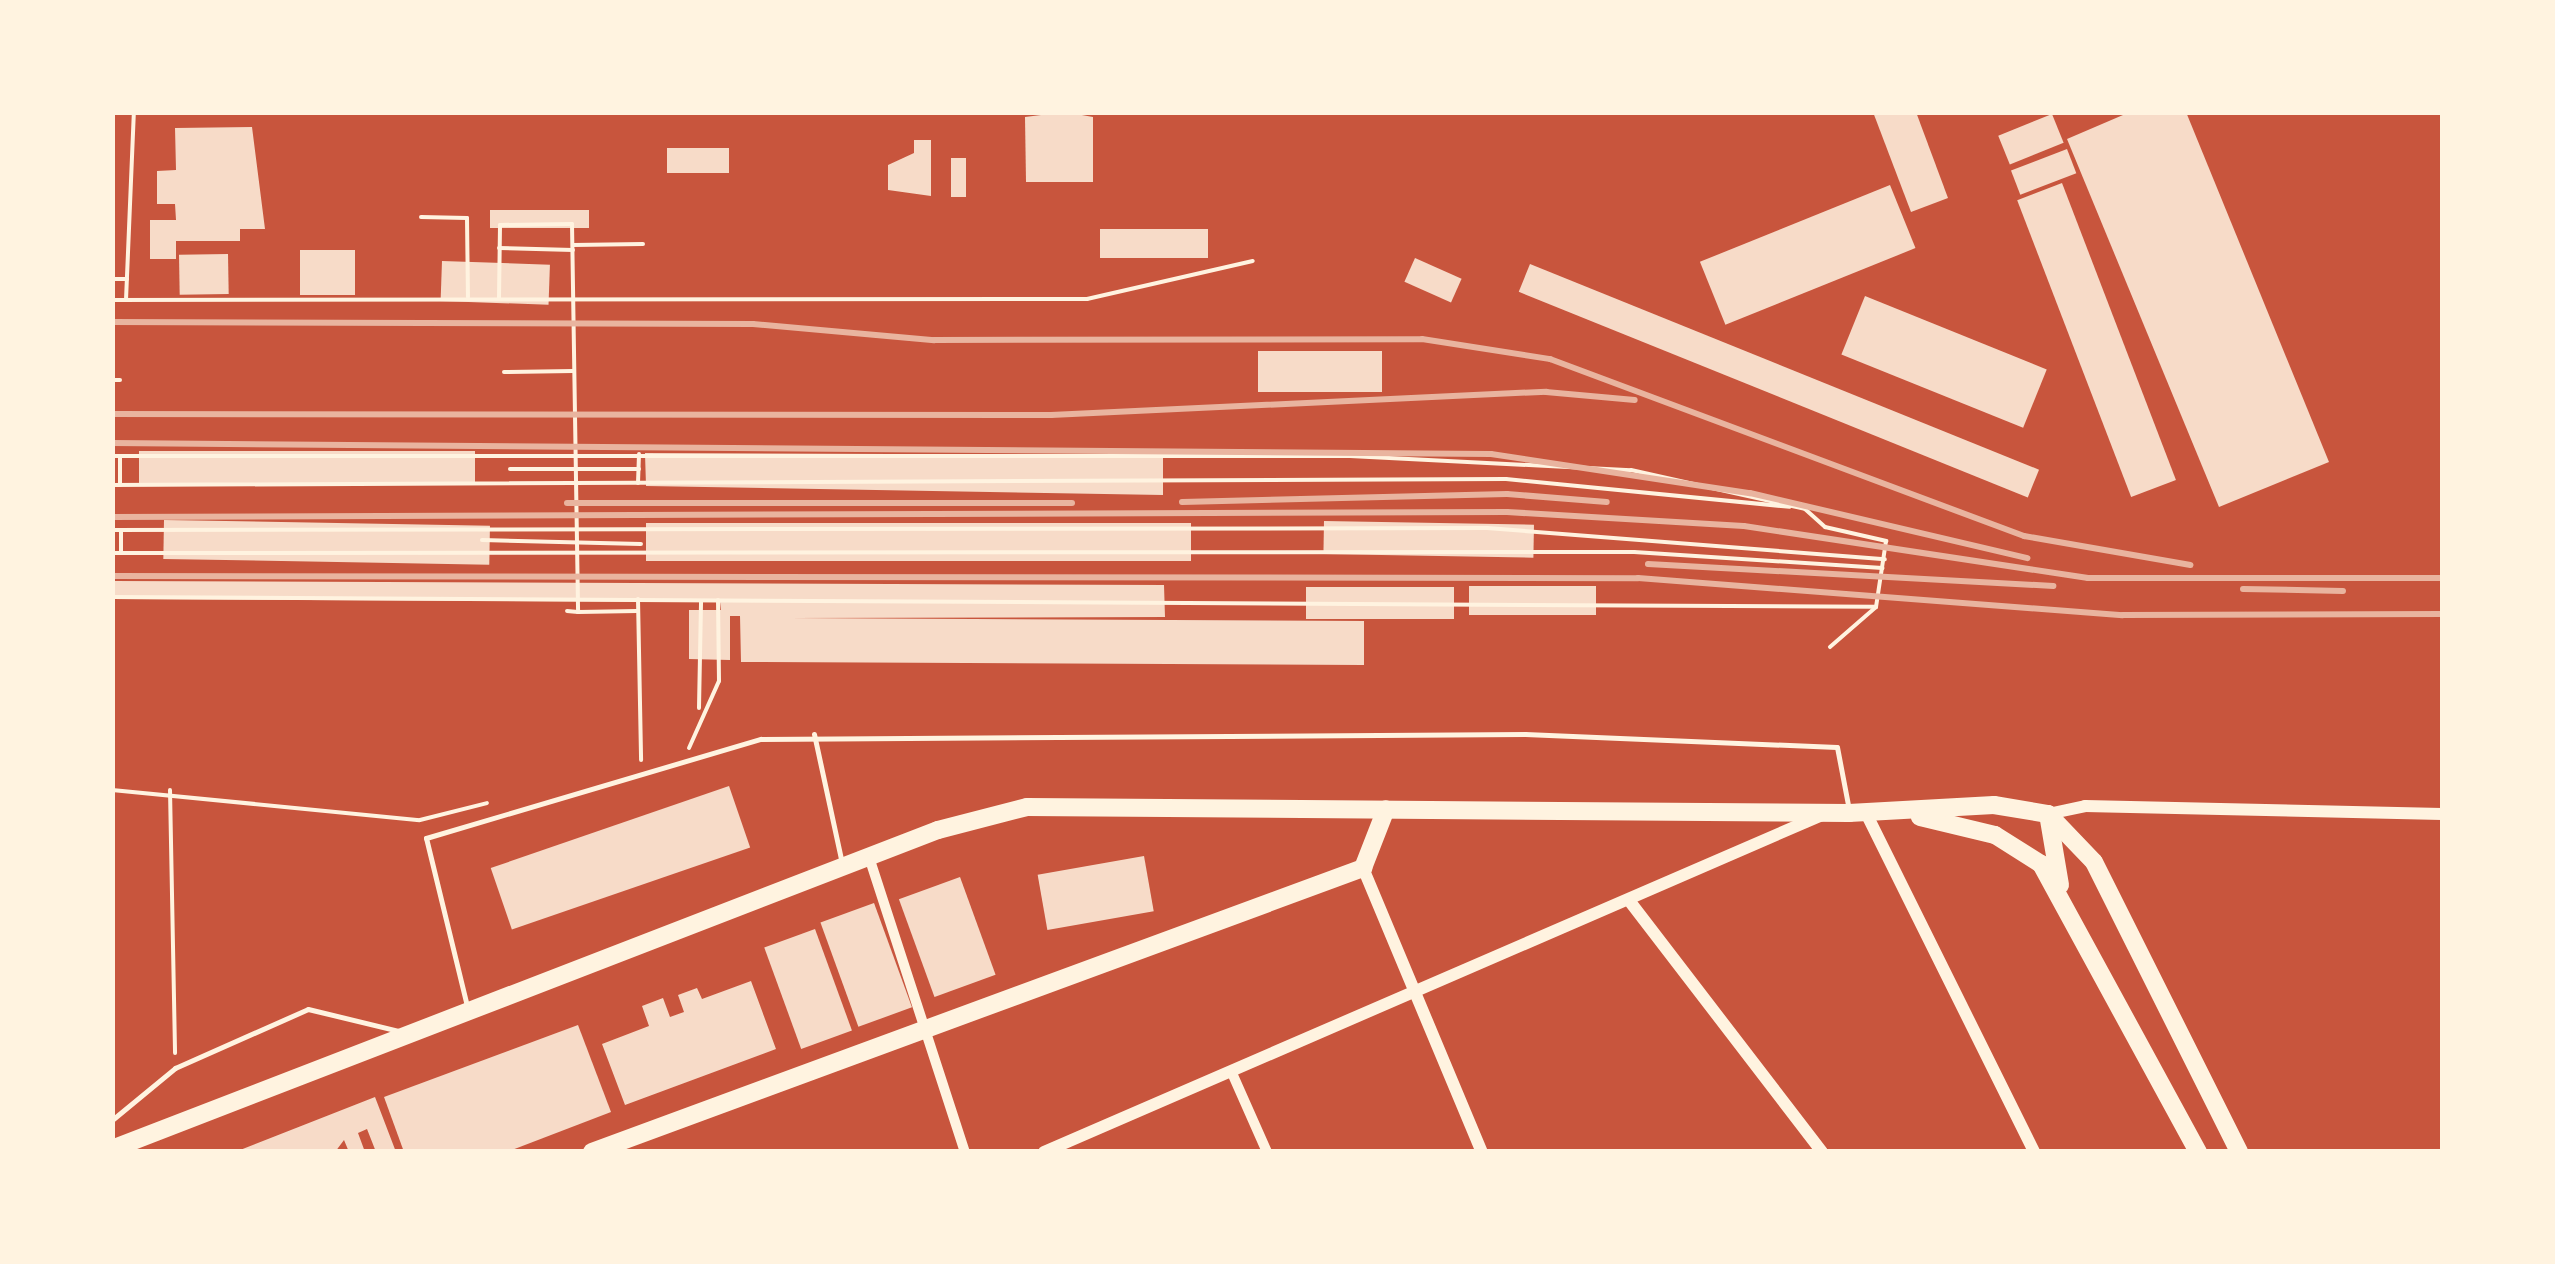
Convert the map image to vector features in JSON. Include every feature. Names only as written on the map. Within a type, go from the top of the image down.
[{"type":"main road","points":[[112,1149],[869,857],[1028,806],[1902,813],[1994,805],[2048,814],[2094,862],[2239,1152]]},
{"type":"main road","points":[[592,1152],[925,1026],[1363,868],[1386,809]]},
{"type":"main road","points":[[1902,813],[2020,847],[2062,890],[2198,1152]]},
{"type":"main road","points":[[2048,814],[2062,890]]},
{"type":"street","points":[[2048,814],[2085,806],[2442,814]]},
{"type":"street","points":[[1044,1152],[1630,903],[1827,813]]},
{"type":"street","points":[[1858,813],[2034,1152]]},
{"type":"street","points":[[869,857],[965,1152]]},
{"type":"street","points":[[1363,868],[1482,1152]]},
{"type":"street","points":[[1630,903],[1822,1152]]},
{"type":"street","points":[[1232,1073],[1268,1152]]},
{"type":"lane","points":[[814,734],[843,867]]},
{"type":"lane","points":[[469,1014],[426,838],[685,763],[814,734],[1525,734],[1838,748],[1858,813]]},
{"type":"lane","points":[[112,1120],[175,1068],[308,1009],[344,1011],[411,1036]]},
{"type":"path","points":[[126,300],[134,112]]},
{"type":"path","points":[[421,217],[468,218],[468,297]]},
{"type":"path","points":[[499,298],[500,225],[572,224],[578,612]]},
{"type":"path","points":[[499,248],[642,244]]},
{"type":"path","points":[[112,300],[1087,299],[1253,261]]},
{"type":"path","points":[[112,279],[127,279]]},
{"type":"path","points":[[504,372],[573,371]]},
{"type":"path","points":[[112,380],[120,380]]},
{"type":"path","points":[[638,483],[639,454]]},
{"type":"path","points":[[112,456],[639,454],[1508,459],[1631,470],[1805,509],[1825,527],[1886,541],[1876,606],[1830,647]]},
{"type":"path","points":[[120,456],[116,485],[1506,479],[1805,509]]},
{"type":"path","points":[[510,469],[639,469]]},
{"type":"path","points":[[112,470],[120,470]]},
{"type":"path","points":[[112,530],[642,533],[1488,528],[1885,560]]},
{"type":"path","points":[[121,530],[121,553]]},
{"type":"path","points":[[480,554],[483,532]]},
{"type":"path","points":[[642,533],[642,555]]},
{"type":"path","points":[[112,540],[121,540]]},
{"type":"path","points":[[482,540],[641,544]]},
{"type":"path","points":[[112,553],[1634,552],[1884,568]]},
{"type":"path","points":[[112,597],[1876,606]]},
{"type":"path","points":[[623,770],[641,765],[638,600]]},
{"type":"path","points":[[685,763],[700,708],[700,600]]},
{"type":"path","points":[[700,708],[719,681],[718,600]]},
{"type":"path","points":[[568,611],[638,611]]},
{"type":"path","points":[[112,790],[170,790],[420,820],[494,802]]},
{"type":"path","points":[[170,790],[175,1068]]},
{"type":"building","points":[[1065,112],[1093,117],[1093,182],[1026,182],[1025,117]]},
{"type":"building","points":[[1873,112],[1916,112],[1948,198],[1911,212]]},
{"type":"building","points":[[2130,112],[2186,112],[2329,462],[2219,507],[2067,139]]},
{"type":"building","points":[[2052,114],[2064,143],[2010,164],[1998,136]]},
{"type":"building","points":[[252,127],[265,229],[240,229],[240,241],[176,241],[176,259],[150,259],[150,220],[176,220],[175,204],[157,204],[157,171],[176,170],[175,128]]},
{"type":"building","points":[[914,140],[931,140],[931,196],[888,190],[888,165],[914,153]]},
{"type":"building","points":[[667,148],[729,148],[729,173],[667,173]]},
{"type":"building","points":[[2067,149],[2076,173],[2020,195],[2011,171]]},
{"type":"building","points":[[951,158],[966,158],[966,197],[951,197]]},
{"type":"building","points":[[2062,183],[2176,480],[2131,497],[2017,200]]},
{"type":"building","points":[[1890,185],[1915,248],[1725,325],[1700,262]]},
{"type":"building","points":[[490,210],[589,210],[589,228],[490,228]]},
{"type":"building","points":[[1100,229],[1208,229],[1208,258],[1100,258]]},
{"type":"building","points":[[300,250],[355,250],[355,295],[300,295]]},
{"type":"building","points":[[228,254],[229,294],[180,295],[179,255]]},
{"type":"building","points":[[1415,258],[1462,279],[1451,302],[1404,282]]},
{"type":"building","points":[[442,261],[550,265],[549,305],[441,301]]},
{"type":"building","points":[[1530,264],[2039,470],[2028,497],[1519,292]]},
{"type":"building","points":[[1865,296],[2047,369],[2023,428],[1841,354]]},
{"type":"building","points":[[1258,351],[1382,351],[1382,392],[1258,392]]},
{"type":"building","points":[[139,451],[475,451],[475,484],[139,484]]},
{"type":"building","points":[[645,453],[1163,455],[1163,495],[646,486]]},
{"type":"building","points":[[164,520],[490,526],[489,565],[163,559]]},
{"type":"building","points":[[1324,521],[1534,525],[1533,558],[1323,554]]},
{"type":"building","points":[[646,523],[1191,523],[1191,561],[646,561]]},
{"type":"building","points":[[112,581],[1164,585],[1165,617],[789,618],[1364,621],[1364,665],[741,662],[740,616],[730,616],[730,660],[689,659],[689,610],[721,610],[720,602],[112,599]]},
{"type":"building","points":[[1469,586],[1596,586],[1596,615],[1469,615]]},
{"type":"building","points":[[1306,587],[1454,587],[1454,619],[1306,619]]},
{"type":"building","points":[[729,786],[750,847],[512,930],[491,868]]},
{"type":"building","points":[[1144,856],[1154,911],[1047,930],[1038,875]]},
{"type":"building","points":[[960,877],[996,975],[934,997],[899,899]]},
{"type":"building","points":[[874,903],[912,1007],[858,1027],[820,922]]},
{"type":"building","points":[[815,929],[852,1030],[801,1049],[764,947]]},
{"type":"building","points":[[751,981],[776,1049],[625,1105],[602,1044],[649,1026],[642,1006],[663,998],[670,1017],[684,1012],[678,995],[697,988],[702,999]]},
{"type":"building","points":[[578,1025],[611,1112],[507,1152],[404,1152],[384,1097]]},
{"type":"building","points":[[375,1097],[396,1152],[376,1152],[367,1129],[358,1133],[365,1152],[349,1152],[344,1140],[335,1152],[235,1152]]},
{"type":"railway","points":[[112,322],[753,324],[934,340],[1422,339],[1550,359],[2024,536],[2190,565]]},
{"type":"railway","points":[[112,414],[1051,415],[1546,392],[1635,400]]},
{"type":"railway","points":[[112,443],[1491,454],[1750,493],[2027,558]]},
{"type":"railway","points":[[1182,502],[1507,494],[1607,502]]},
{"type":"railway","points":[[567,503],[1072,503]]},
{"type":"railway","points":[[112,517],[1507,512],[1744,526],[2088,578],[2442,578]]},
{"type":"railway","points":[[1648,564],[2053,586]]},
{"type":"railway","points":[[112,576],[1638,578],[2123,615],[2442,614]]},
{"type":"railway","points":[[2243,589],[2343,591]]}]
